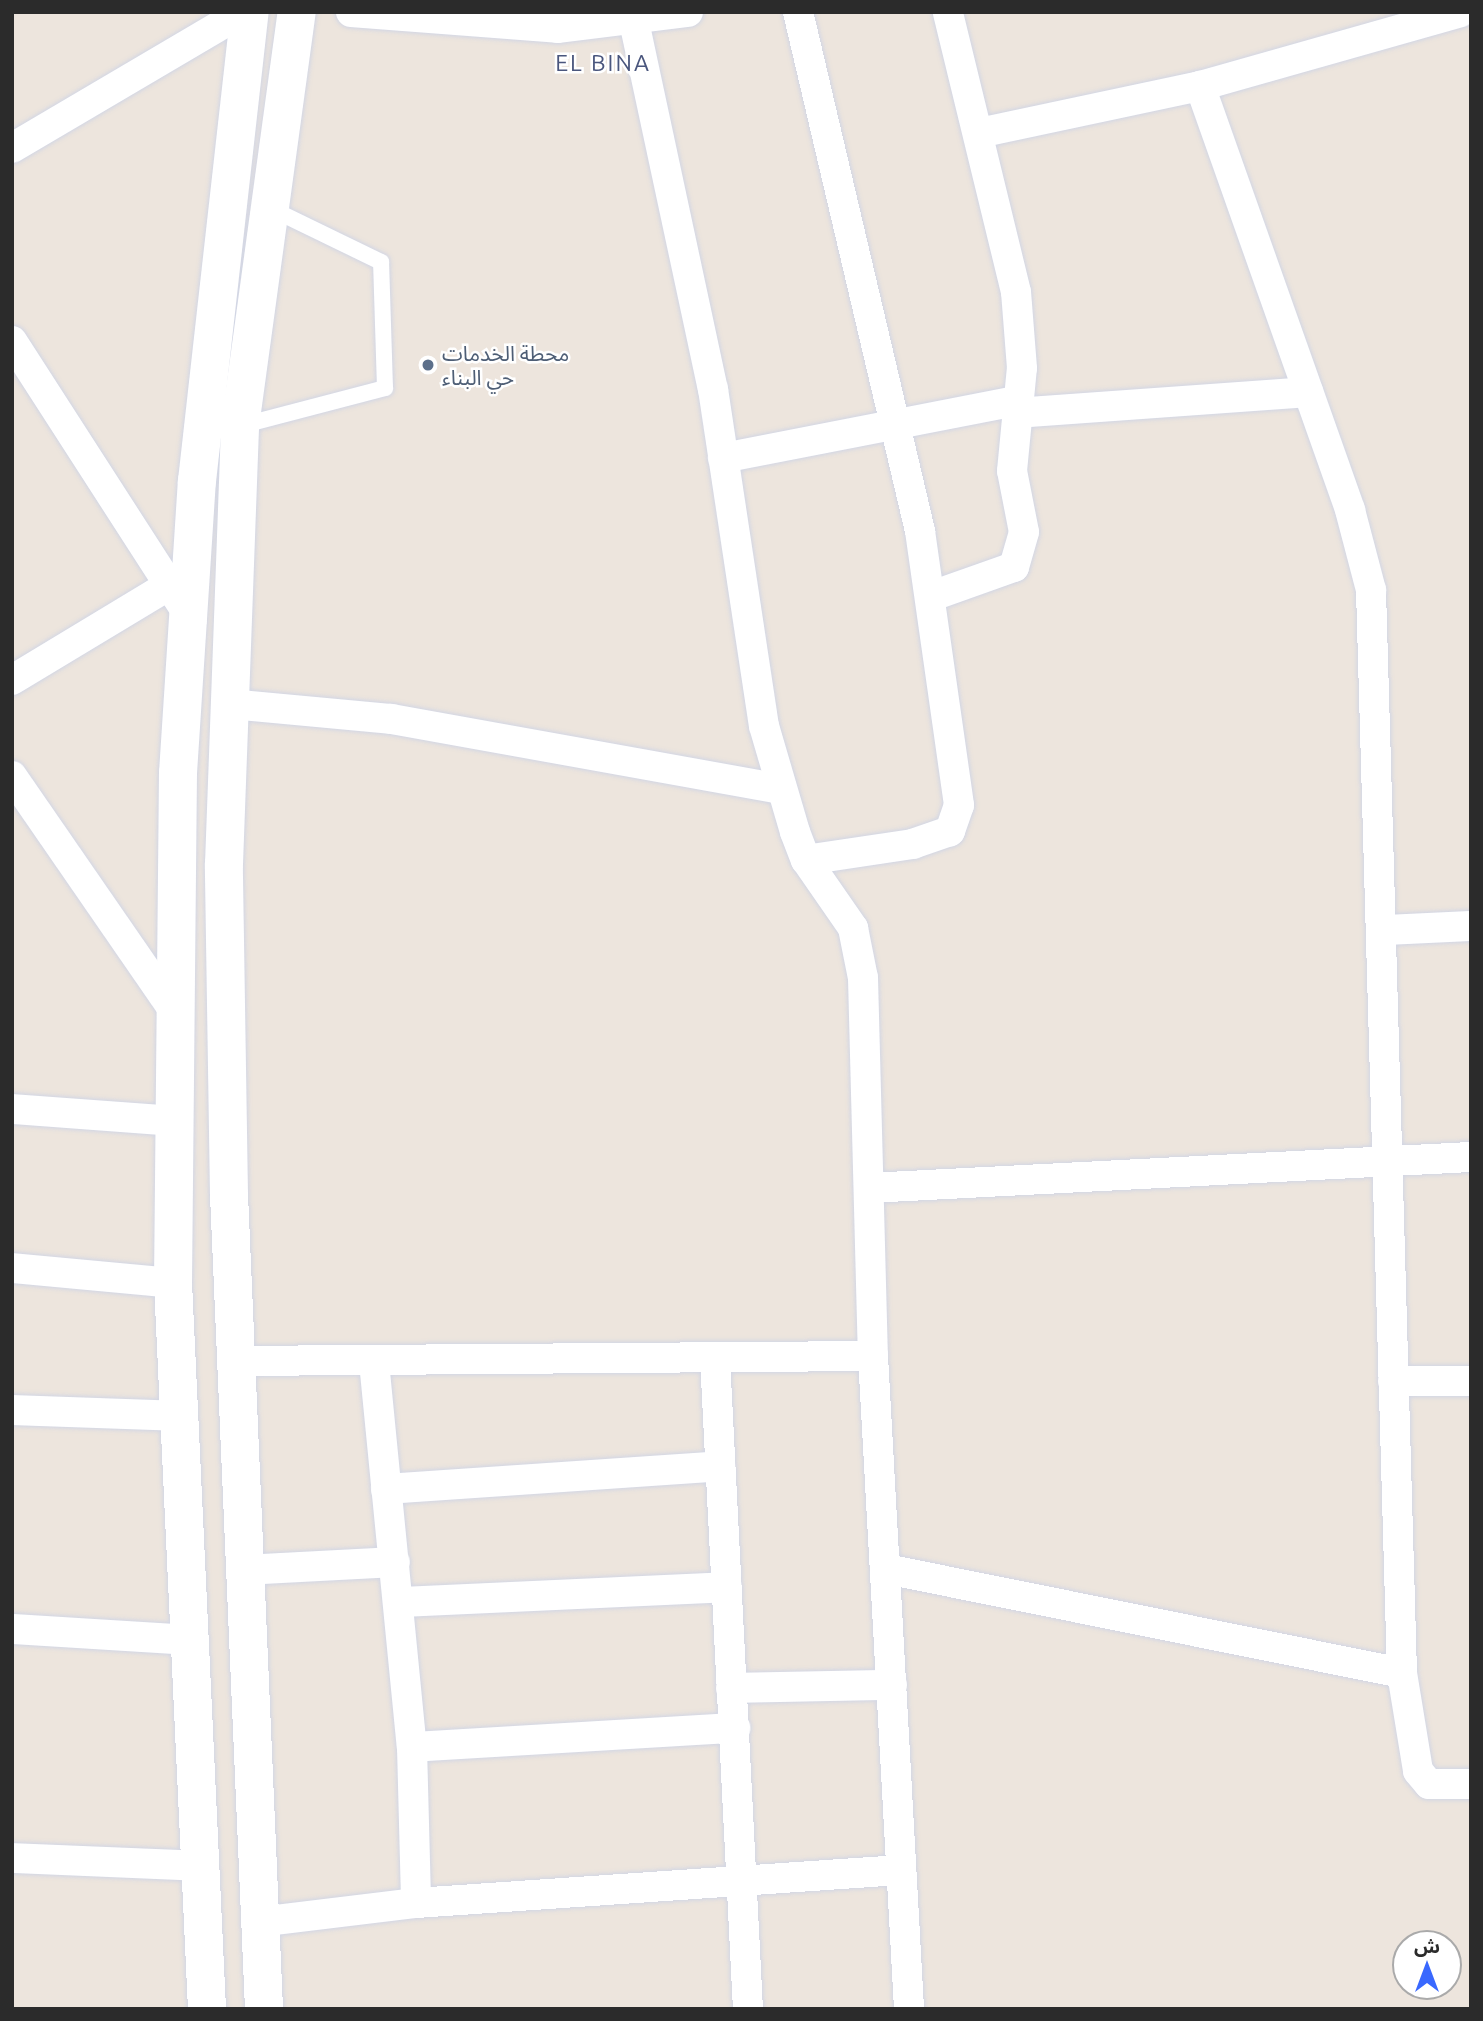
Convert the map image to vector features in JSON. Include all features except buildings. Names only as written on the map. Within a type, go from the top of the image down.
[{"type":"main road","points":[[207,2009],[192,1640],[173,1283],[178,773],[192,621],[199,468],[250,12]]},
{"type":"main road","points":[[264,2009],[258,1922],[236,1361],[224,864],[240,425],[298,12]]},
{"type":"street","points":[[12,148],[243,12]]},
{"type":"street","points":[[351,12],[480,17],[557,28],[688,12]]},
{"type":"street","points":[[798,12],[895,421],[932,596],[960,805],[956,826],[914,844],[806,860]]},
{"type":"street","points":[[932,596],[1003,573],[1020,559],[1024,532],[1012,471],[1016,407],[1022,368],[1016,292],[947,12]]},
{"type":"street","points":[[979,134],[1199,86],[1461,12]]},
{"type":"street","points":[[633,18],[723,458],[764,726],[780,789],[806,860],[826,880],[853,928],[863,978],[873,1356],[909,2009]]},
{"type":"street","points":[[1199,86],[1308,392],[1371,590],[1385,930],[1393,1381],[1402,1673],[1418,1772],[1429,1784],[1471,1784]]},
{"type":"street","points":[[12,341],[171,584],[192,621]]},
{"type":"street","points":[[723,458],[895,421],[1016,407],[1308,392]]},
{"type":"street","points":[[12,680],[171,584]]},
{"type":"street","points":[[230,704],[391,719],[780,789]]},
{"type":"street","points":[[12,776],[177,1015]]},
{"type":"street","points":[[1385,930],[1471,926]]},
{"type":"street","points":[[12,1108],[174,1121]]},
{"type":"street","points":[[869,1188],[1471,1157]]},
{"type":"street","points":[[12,1268],[173,1283]]},
{"type":"street","points":[[236,1361],[873,1356]]},
{"type":"street","points":[[715,1358],[748,2009]]},
{"type":"street","points":[[374,1362],[400,1602],[412,1747],[416,1903]]},
{"type":"street","points":[[1393,1381],[1471,1381]]},
{"type":"street","points":[[12,1410],[181,1416]]},
{"type":"street","points":[[386,1489],[720,1466]]},
{"type":"street","points":[[244,1570],[395,1562]]},
{"type":"street","points":[[886,1569],[1402,1673]]},
{"type":"street","points":[[400,1602],[727,1587]]},
{"type":"street","points":[[12,1629],[192,1640]]},
{"type":"street","points":[[731,1688],[891,1685]]},
{"type":"street","points":[[412,1747],[735,1728]]},
{"type":"street","points":[[12,1858],[201,1866]]},
{"type":"street","points":[[258,1922],[416,1903],[900,1870]]},
{"type":"lane","points":[[240,425],[385,388],[381,262],[270,208]]},
{"type":"place","name":"محطة الخدمات حي البناء","points":[[428,365]]},
{"type":"district","name":"EL BINA","points":[[603,63]]}]
